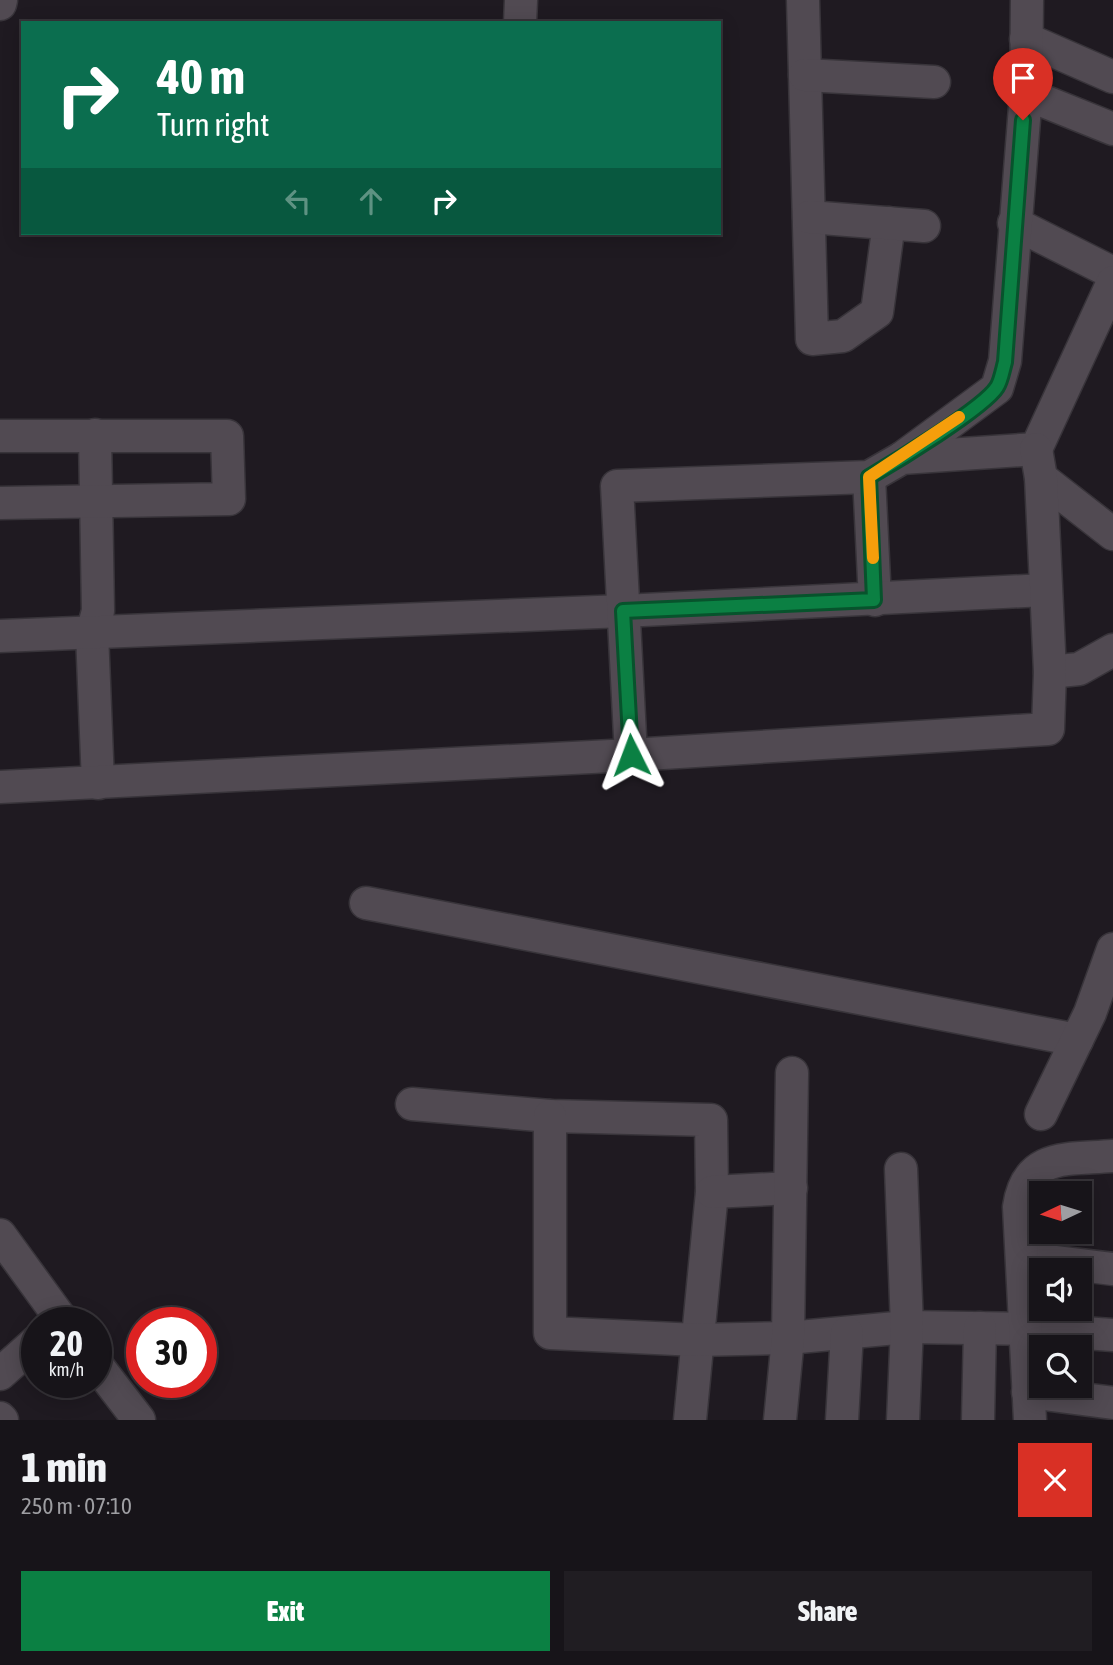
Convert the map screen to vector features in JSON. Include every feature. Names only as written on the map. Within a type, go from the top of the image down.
[{"type":"street","points":[[520,21],[521,0]]},
{"type":"street","points":[[803,0],[812,339],[843,336],[877,312],[889,223]]},
{"type":"street","points":[[631,755],[617,486],[869,477],[902,458],[997,388],[1005,362],[1026,94],[1027,0]]},
{"type":"street","points":[[1026,38],[1113,77]]},
{"type":"street","points":[[805,75],[934,82]]},
{"type":"street","points":[[1026,94],[1113,129]]},
{"type":"street","points":[[809,217],[924,226]]},
{"type":"street","points":[[1014,223],[1113,273]]},
{"type":"street","points":[[0,787],[631,755],[1048,729],[1050,672],[1038,464],[1113,282]]},
{"type":"street","points":[[95,435],[97,611],[92,633],[98,783]]},
{"type":"street","points":[[0,436],[227,436],[229,499],[0,503]]},
{"type":"street","points":[[902,458],[1038,464],[1113,534]]},
{"type":"street","points":[[869,477],[874,600]]},
{"type":"street","points":[[0,636],[874,600],[1045,590]]},
{"type":"street","points":[[1050,672],[1079,668],[1113,650]]},
{"type":"street","points":[[366,902],[1092,1031]]},
{"type":"street","points":[[1041,1114],[1092,1031],[1113,949]]},
{"type":"street","points":[[780,1420],[788,1338],[792,1073]]},
{"type":"street","points":[[412,1104],[550,1116],[711,1120],[712,1192],[690,1420]]},
{"type":"street","points":[[550,1116],[550,1333],[697,1340],[788,1338],[907,1327],[1027,1329],[1113,1335]]},
{"type":"street","points":[[1113,1156],[1056,1161],[1041,1165],[1029,1176],[1019,1207],[1029,1406],[1113,1403]]},
{"type":"street","points":[[901,1169],[907,1327],[902,1420]]},
{"type":"street","points":[[712,1192],[791,1188]]},
{"type":"street","points":[[0,1235],[50,1307]]},
{"type":"street","points":[[1023,1258],[1113,1269]]},
{"type":"street","points":[[978,1420],[980,1328]]},
{"type":"street","points":[[842,1420],[847,1334]]},
{"type":"street","points":[[0,1374],[21,1355]]},
{"type":"street","points":[[112,1385],[139,1420]]},
{"type":"slow traffic","points":[[873,558],[869,477],[902,458],[959,417]]},
{"type":"route","points":[[631,755],[623,611],[874,600],[869,477],[902,458],[997,388],[1005,362],[1023,120]]}]
